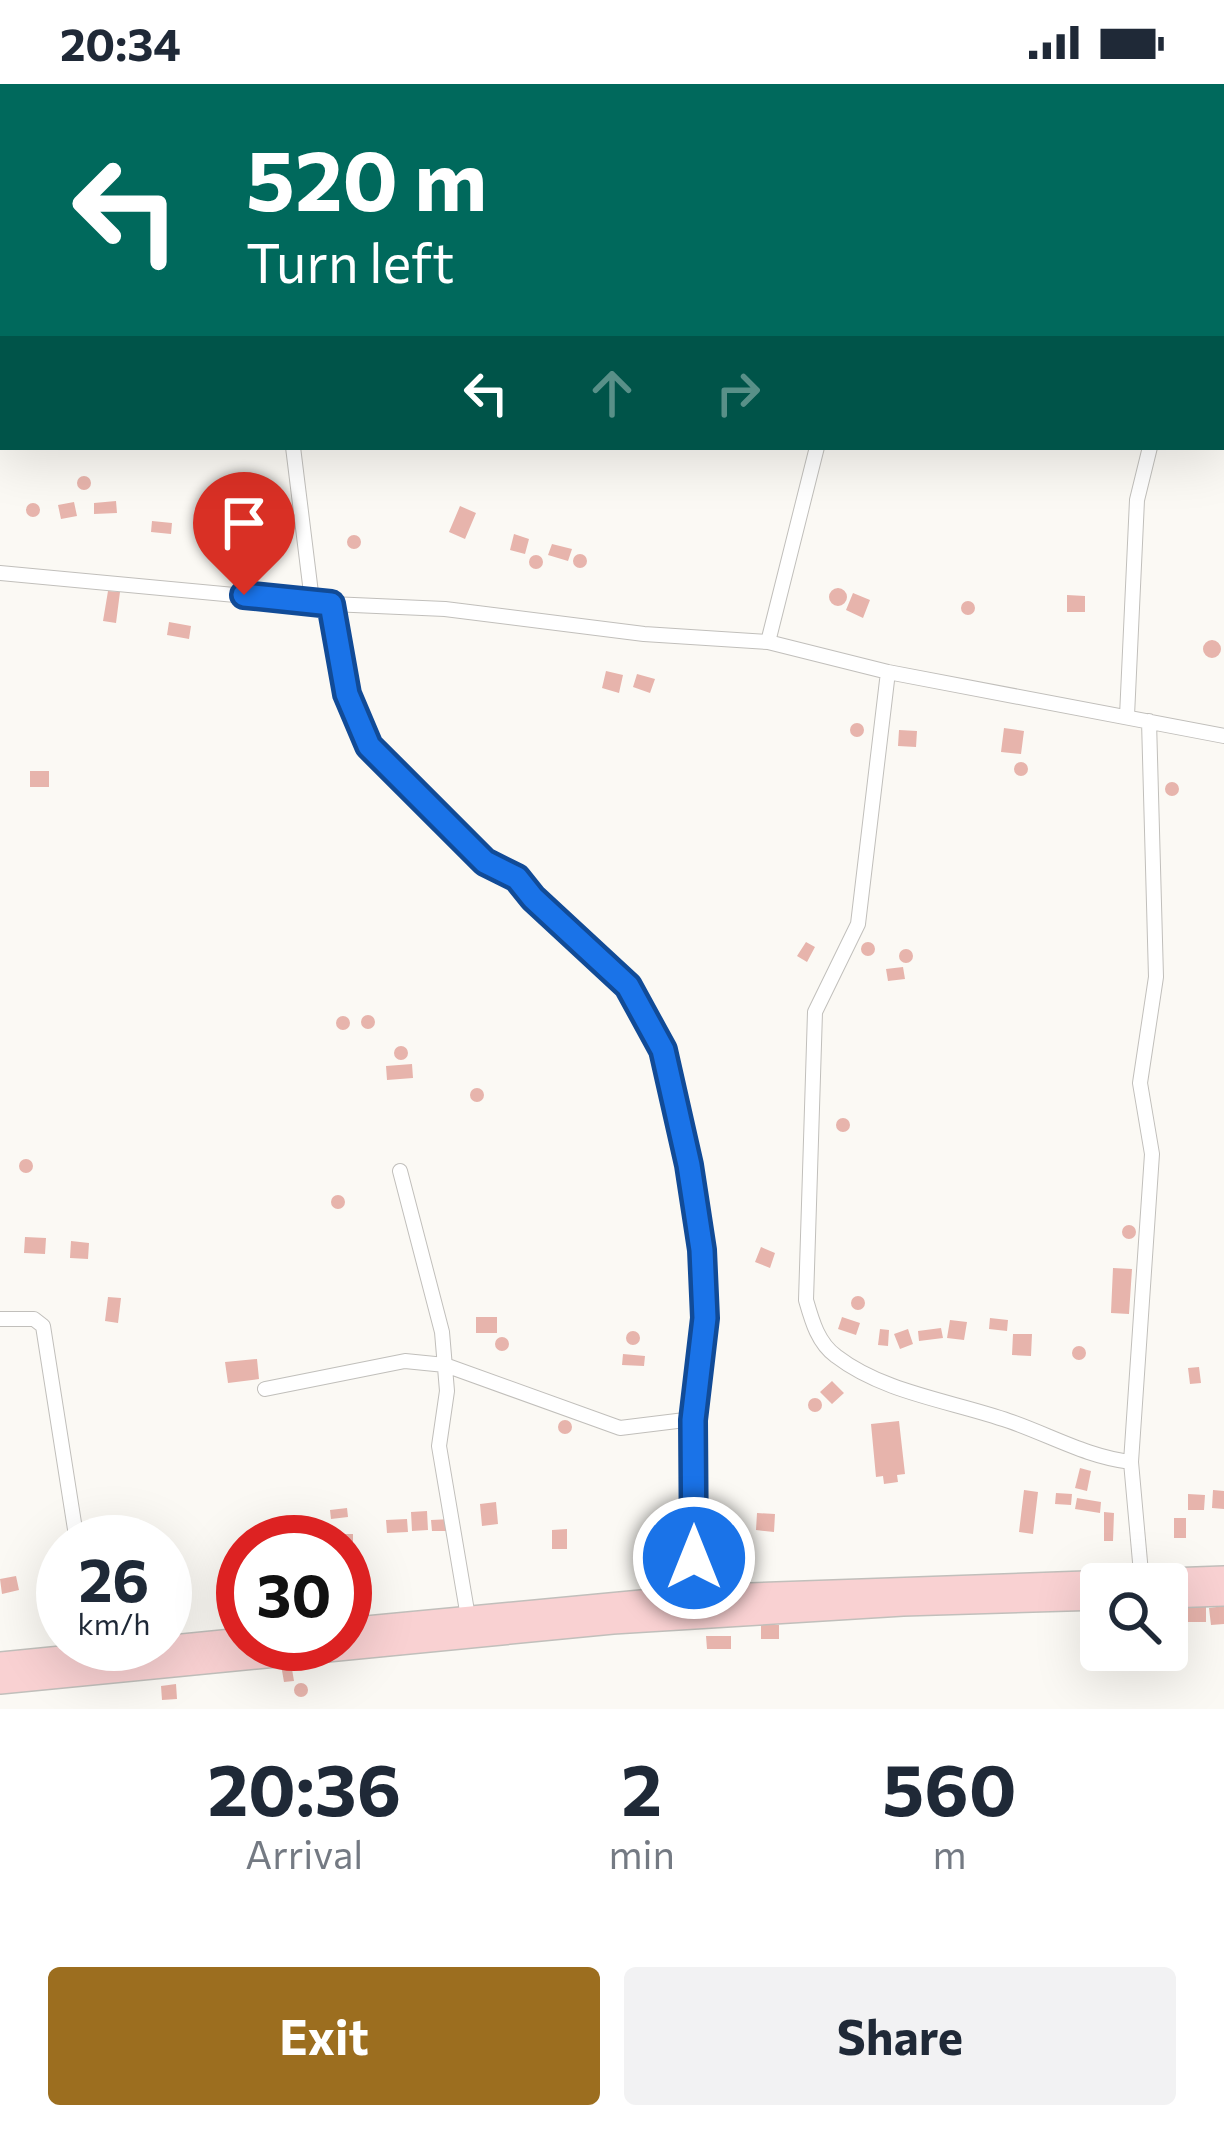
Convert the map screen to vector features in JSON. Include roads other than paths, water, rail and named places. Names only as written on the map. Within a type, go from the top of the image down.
[{"type":"main road","points":[[1188,1579],[1224,1576]]},
{"type":"main road","points":[[372,1626],[468,1617],[1080,1585]]},
{"type":"main road","points":[[1188,1596],[1224,1595]]},
{"type":"main road","points":[[0,1683],[437,1639],[696,1607],[1080,1600]]},
{"type":"main road","points":[[0,1663],[36,1658]]},
{"type":"street","points":[[293,450],[312,601]]},
{"type":"street","points":[[768,642],[816,450]]},
{"type":"street","points":[[1127,716],[1137,500],[1149,450]]},
{"type":"street","points":[[0,573],[331,604],[445,609],[644,634],[768,642],[888,672],[1224,736]]},
{"type":"street","points":[[331,604],[347,694],[369,746],[485,862],[517,878],[628,986],[663,1050],[702,1250],[705,1318],[693,1420],[696,1607]]},
{"type":"street","points":[[888,672],[858,924],[814,1012],[806,1300],[814,1329],[832,1354],[859,1371],[1102,1458],[1131,1462]]},
{"type":"street","points":[[1140,1563],[1131,1462],[1152,1154],[1140,1082],[1156,977],[1149,721]]},
{"type":"street","points":[[400,1171],[442,1331],[447,1390],[439,1446],[468,1617]]},
{"type":"street","points":[[0,1319],[34,1318],[43,1326],[73,1515]]},
{"type":"street","points":[[265,1389],[405,1361],[445,1365],[620,1428],[693,1420]]}]
